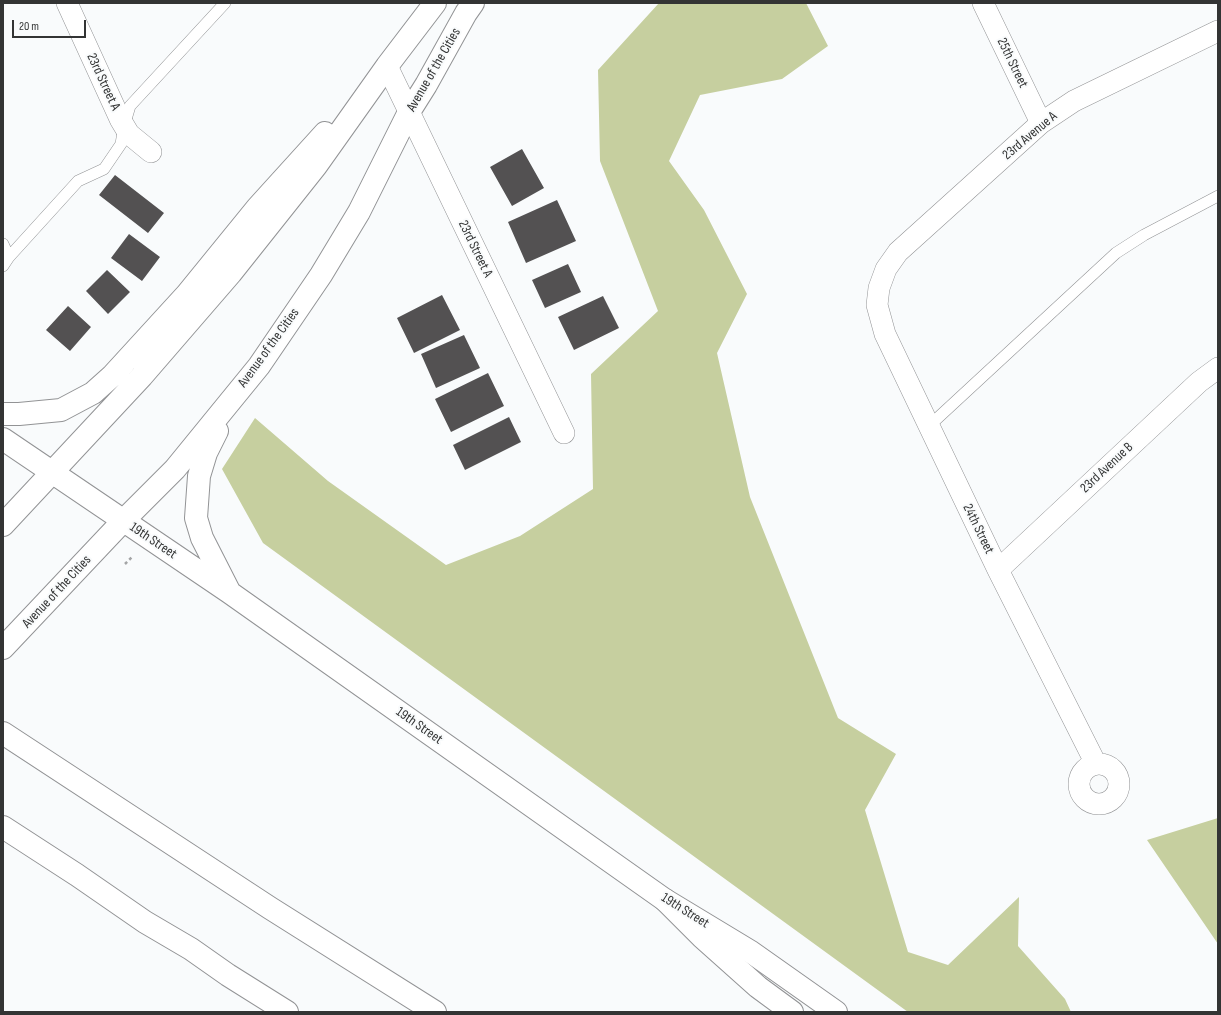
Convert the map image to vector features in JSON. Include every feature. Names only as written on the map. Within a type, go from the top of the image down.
[{"type":"main road","points":[[3,525],[142,376],[231,273],[316,166],[387,66],[435,3]]},
{"type":"main road","name":"Avenue of the Cities","points":[[3,648],[123,521],[175,469],[259,366],[321,274],[359,212],[409,112],[473,3]]},
{"type":"main road","points":[[3,414],[61,410],[93,393],[112,376],[187,294],[257,208],[387,66]]},
{"type":"main road","points":[[229,592],[202,538],[196,518],[199,476],[206,453],[236,394]]},
{"type":"main road","name":"19th Street","points":[[3,439],[229,592],[665,900],[751,952],[836,1012]]},
{"type":"main road","points":[[3,733],[270,908],[435,1012]]},
{"type":"main road","points":[[3,827],[77,875],[145,922],[287,1012]]},
{"type":"main road","points":[[665,900],[702,937],[758,987],[792,1012]]},
{"type":"street","name":"23rd Street A","points":[[67,3],[124,126],[129,134],[151,152]]},
{"type":"street","name":"25th Street","points":[[983,3],[1041,123]]},
{"type":"street","name":"23rd Avenue A","points":[[879,288],[886,269],[898,252],[1041,123],[1074,101],[1218,31]]},
{"type":"street","name":"23rd Street A","points":[[387,66],[564,433]]},
{"type":"street","name":"24th Street","points":[[879,288],[877,305],[885,334],[998,570],[1096,764]]},
{"type":"street","name":"23rd Avenue B","points":[[998,570],[1199,382],[1218,368]]},
{"type":"lane","points":[[3,266],[9,256],[78,181],[104,169],[121,144],[124,126],[130,106],[225,3]]},
{"type":"lane","points":[[929,426],[1116,253],[1144,235],[1218,196]]},
{"type":"lane","points":[[3,244],[9,256]]},
{"type":"green space","points":[[659,3],[806,3],[828,46],[782,79],[700,95],[669,161],[704,210],[747,294],[717,353],[750,497],[838,718],[896,754],[865,810],[908,952],[948,965],[1019,897],[1018,946],[1065,999],[1071,1012],[908,1012],[263,543],[222,469],[255,418],[328,481],[446,565],[520,536],[593,489],[591,374],[658,311],[600,161],[598,70]]},
{"type":"green space","points":[[1218,818],[1218,944],[1147,840]]},
{"type":"building","points":[[522,149],[544,188],[512,206],[490,167]]},
{"type":"building","points":[[115,175],[164,213],[148,233],[99,195]]},
{"type":"building","points":[[557,200],[576,241],[526,263],[508,222]]},
{"type":"building","points":[[129,234],[160,257],[142,281],[111,258]]},
{"type":"building","points":[[568,264],[581,292],[545,308],[532,280]]},
{"type":"building","points":[[107,270],[130,292],[108,314],[86,291]]},
{"type":"building","points":[[442,295],[460,330],[414,353],[397,318]]},
{"type":"building","points":[[603,296],[619,328],[574,350],[558,317]]},
{"type":"building","points":[[68,306],[91,327],[70,351],[46,330]]},
{"type":"building","points":[[464,335],[480,368],[436,388],[421,354]]},
{"type":"building","points":[[488,373],[504,406],[451,432],[435,399]]},
{"type":"building","points":[[509,417],[521,442],[465,470],[453,445]]}]
